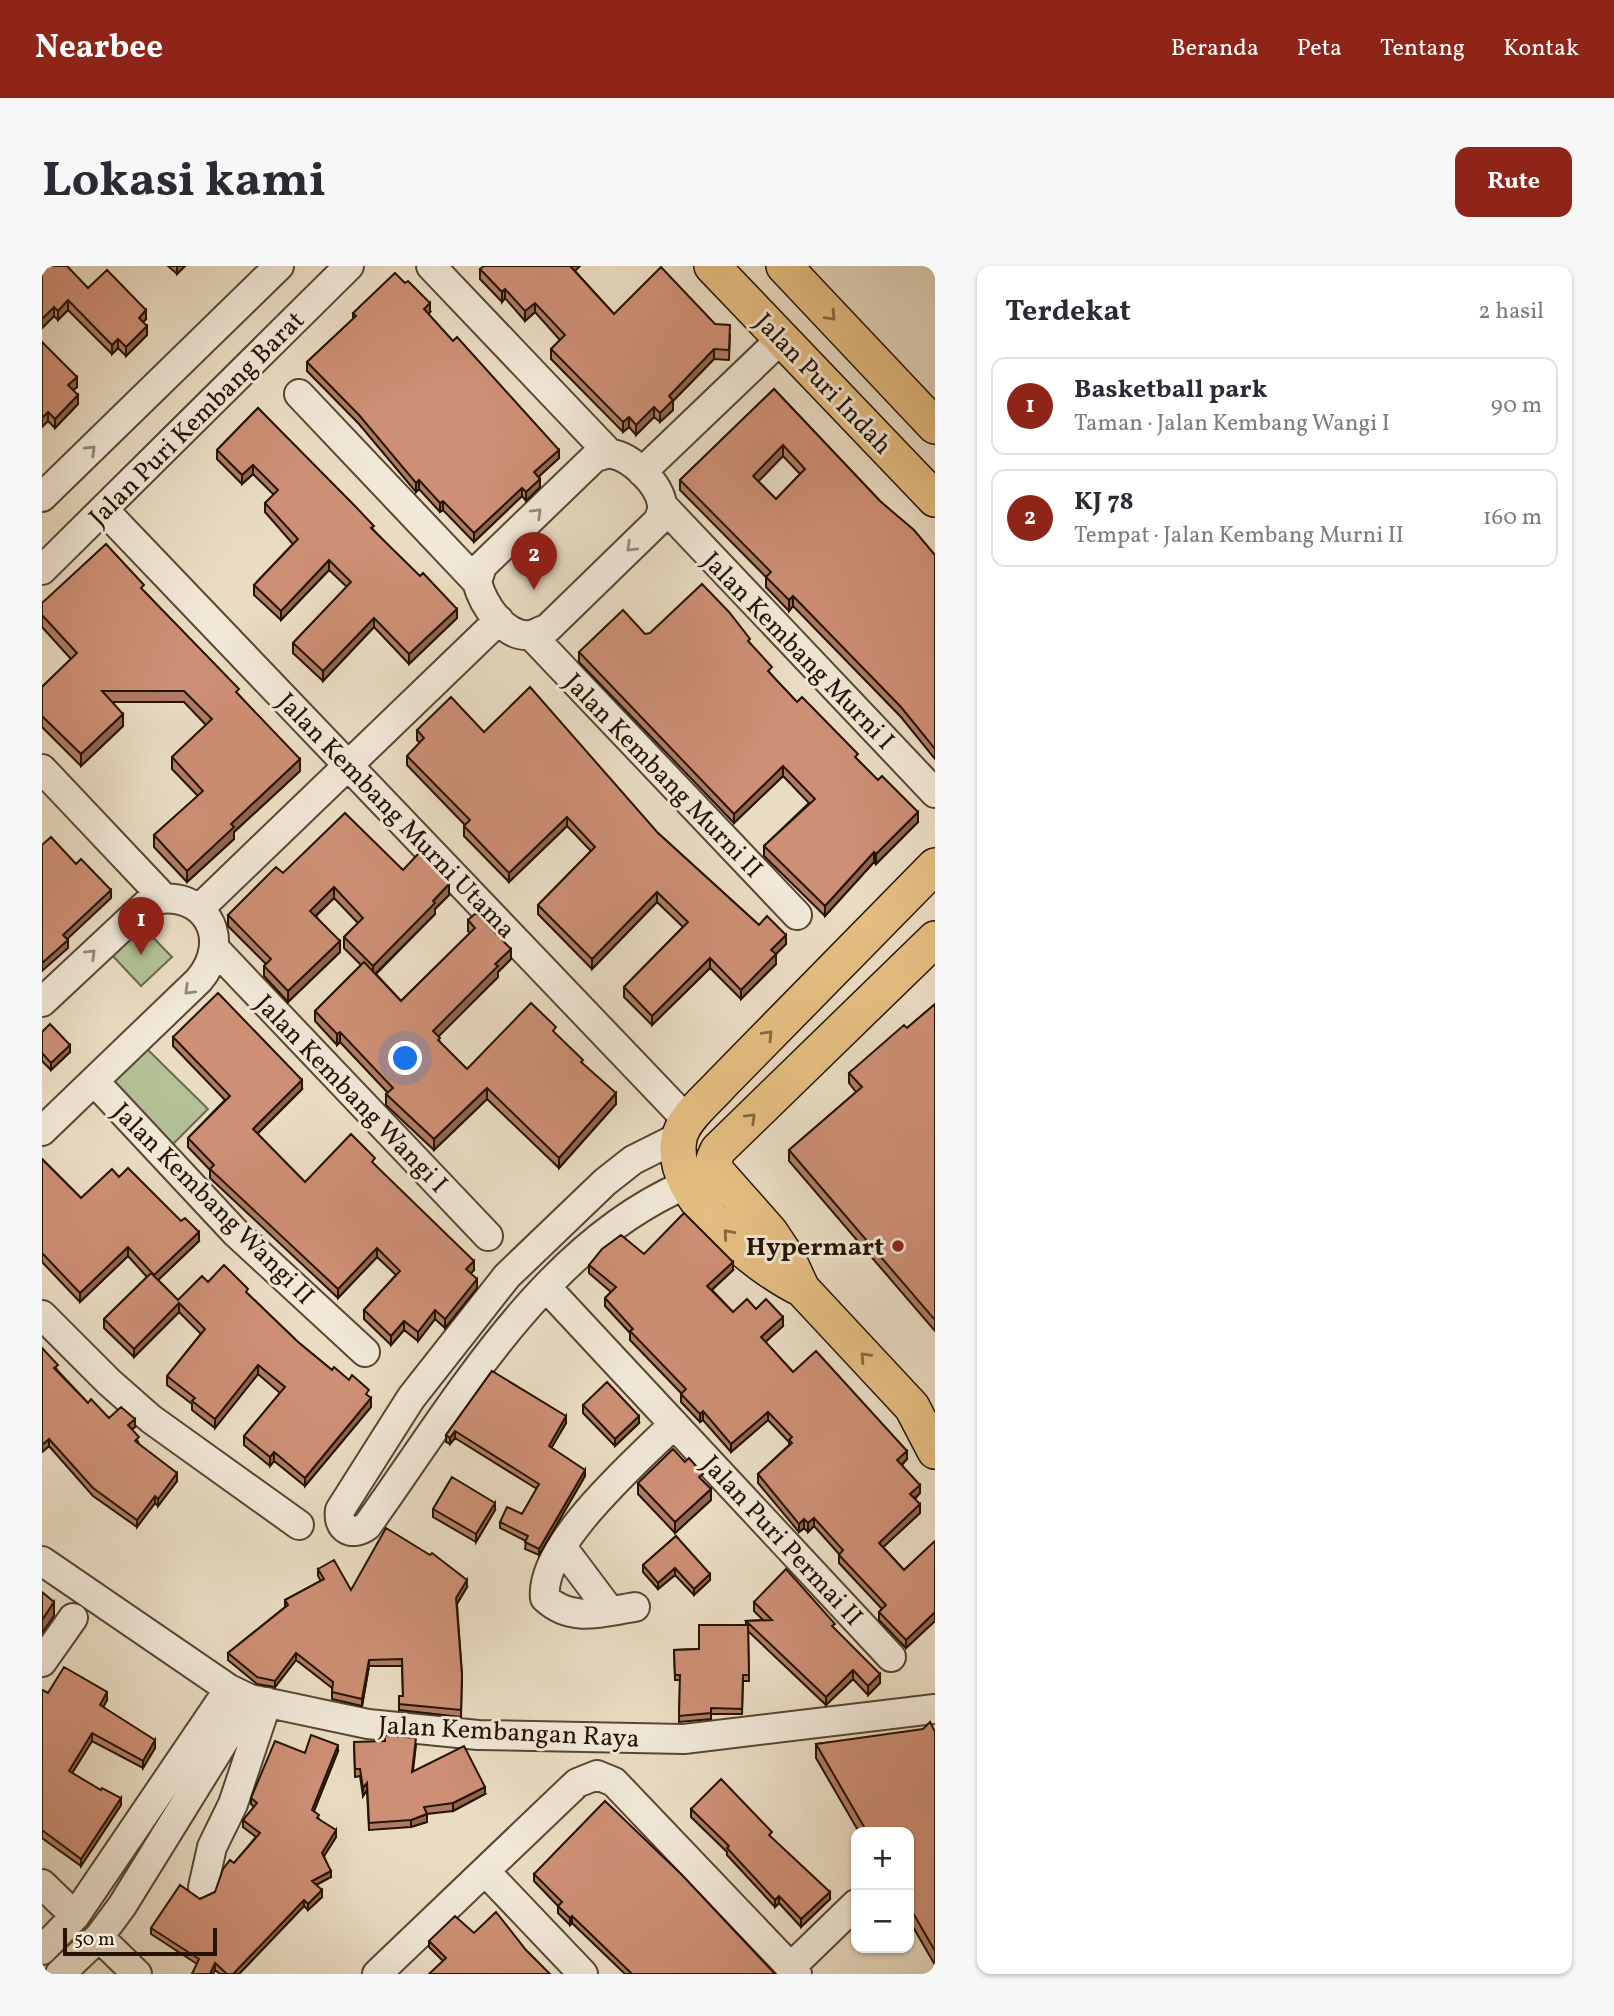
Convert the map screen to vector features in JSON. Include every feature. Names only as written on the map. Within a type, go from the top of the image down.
[{"type":"main road","name":"Jalan Puri Indah","points":[[712,266],[935,499]]},
{"type":"main road","name":"Jalan Puri Indah","points":[[784,266],[935,426]]},
{"type":"main road","points":[[935,866],[883,917],[683,1129],[677,1161],[770,1232],[788,1259],[802,1289],[923,1411],[935,1451]]},
{"type":"main road","points":[[883,917],[935,924]]},
{"type":"main road","points":[[700,1178],[718,1150],[935,939]]},
{"type":"street","points":[[42,497],[279,266]]},
{"type":"street","name":"Jalan Puri Kembang Barat","points":[[42,570],[349,266]]},
{"type":"street","points":[[431,266],[609,453],[624,458],[642,472],[781,339]]},
{"type":"street","points":[[299,394],[477,582],[482,599],[499,620],[515,632],[531,635],[548,628],[658,521],[663,506]]},
{"type":"street","points":[[477,582],[482,566],[492,556],[595,457],[609,453]]},
{"type":"street","name":"Jalan Kembang Murni I","points":[[642,472],[657,491],[663,506],[935,793]]},
{"type":"street","name":"Jalan Kembang Murni Utama","points":[[104,510],[349,764],[683,1129]]},
{"type":"street","points":[[200,908],[499,620]]},
{"type":"street","name":"Jalan Kembang Murni II","points":[[531,635],[797,915]]},
{"type":"street","points":[[42,769],[163,897]]},
{"type":"street","points":[[42,1002],[138,908],[163,897],[184,900],[200,908],[213,929],[216,950],[211,967],[200,980],[42,1131]]},
{"type":"street","name":"Jalan Kembang Wangi I","points":[[216,950],[488,1236]]},
{"type":"street","name":"Jalan Kembang Wangi II","points":[[94,1081],[236,1233],[365,1352]]},
{"type":"street","points":[[683,1129],[633,1160],[605,1182],[507,1276],[411,1398],[340,1510],[339,1519],[343,1527],[351,1532],[360,1531],[367,1526],[505,1333],[547,1288],[629,1213],[700,1178]]},
{"type":"street","name":"Jalan Puri Permai II","points":[[547,1288],[891,1657]]},
{"type":"street","points":[[42,1315],[108,1382],[151,1419],[299,1525]]},
{"type":"street","points":[[562,1547],[622,1609],[578,1615],[558,1610],[545,1598],[544,1584],[562,1547],[600,1497],[674,1424]]},
{"type":"street","name":"Jalan Kembangan Raya","points":[[42,1561],[249,1697],[368,1724],[478,1735],[684,1739],[935,1709]]},
{"type":"street","points":[[42,1662],[73,1618]]},
{"type":"street","points":[[203,1887],[212,1847],[233,1804],[249,1697]]},
{"type":"street","points":[[42,1950],[75,1916],[249,1697]]},
{"type":"street","points":[[60,1974],[99,1937],[121,1906],[249,1697]]},
{"type":"street","points":[[377,1974],[578,1783],[597,1776],[614,1782],[794,1971],[851,1909]]},
{"type":"street","points":[[485,1872],[583,1974]]},
{"type":"street","points":[[42,1884],[75,1916]]},
{"type":"street","points":[[99,1937],[137,1974]]},
{"type":"green space","points":[[140,924],[172,957],[141,986],[110,953]]},
{"type":"green space","points":[[144,1046],[208,1109],[170,1147],[107,1084]]},
{"type":"building","points":[[42,266],[67,266],[88,288],[107,270],[146,310],[139,318],[147,326],[126,347],[118,339],[112,345],[68,300],[58,311],[54,307],[42,319]]},
{"type":"building","points":[[484,266],[570,266],[614,314],[661,267],[715,324],[730,325],[729,350],[714,349],[669,396],[673,400],[660,413],[654,407],[636,425],[629,417],[623,422],[551,349],[565,335],[535,303],[525,311],[505,289],[502,292],[480,269]]},
{"type":"building","points":[[395,273],[405,283],[408,281],[430,303],[424,309],[453,341],[457,337],[559,450],[534,472],[540,479],[526,492],[522,488],[474,533],[419,480],[416,483],[359,415],[307,362],[356,316],[353,313]]},
{"type":"building","points":[[42,342],[77,377],[68,385],[78,395],[55,419],[48,412],[42,418]]},
{"type":"building","points":[[774,389],[880,501],[914,530],[935,555],[935,749],[901,707],[793,596],[789,600],[766,577],[771,572],[680,480]],"holes":[[[783,445],[805,469],[776,499],[753,476]]]},
{"type":"building","points":[[258,408],[374,526],[371,528],[420,576],[423,573],[457,609],[409,654],[374,618],[323,671],[293,643],[351,582],[329,560],[281,611],[254,585],[298,539],[265,503],[278,490],[253,465],[242,475],[217,450]]},
{"type":"building","points":[[106,544],[144,585],[141,588],[239,689],[236,692],[300,759],[231,824],[234,827],[187,871],[154,835],[203,791],[172,757],[212,719],[184,691],[102,691],[123,714],[81,754],[42,716],[42,687],[77,653],[42,615],[42,603]]},
{"type":"building","points":[[702,584],[729,612],[750,639],[748,641],[772,667],[768,671],[797,702],[802,697],[858,754],[855,757],[878,780],[882,776],[918,812],[876,854],[874,852],[825,906],[764,846],[815,799],[783,766],[734,814],[579,652],[623,610],[645,634],[650,633]]},
{"type":"building","points":[[530,687],[658,833],[759,925],[767,916],[786,935],[771,950],[776,954],[741,990],[710,958],[652,1016],[624,987],[688,922],[657,892],[592,959],[538,905],[595,847],[567,817],[509,873],[464,826],[470,820],[407,756],[424,738],[417,730],[451,697],[484,732]]},
{"type":"building","points":[[345,813],[403,870],[419,853],[449,884],[433,901],[435,903],[373,966],[344,937],[363,918],[334,887],[310,911],[340,941],[288,991],[264,966],[271,959],[228,915],[276,867],[283,873]]},
{"type":"building","points":[[51,837],[76,864],[81,859],[111,890],[63,935],[68,940],[42,963],[42,845]]},
{"type":"building","points":[[476,913],[511,949],[495,964],[498,966],[433,1031],[440,1038],[438,1040],[467,1069],[531,1003],[556,1027],[553,1031],[583,1060],[581,1062],[616,1093],[559,1158],[487,1088],[434,1139],[386,1094],[393,1088],[340,1032],[337,1034],[315,1011],[364,962],[401,1001],[475,928],[468,920]]},
{"type":"building","points":[[218,993],[302,1080],[253,1129],[305,1182],[351,1134],[375,1158],[372,1162],[474,1261],[466,1269],[477,1279],[445,1319],[435,1310],[418,1332],[404,1321],[391,1336],[364,1310],[400,1271],[377,1248],[338,1289],[210,1169],[214,1165],[188,1138],[230,1096],[173,1037]]},
{"type":"building","name":"Hypermart","points":[[935,1004],[935,1320],[789,1150],[862,1087],[849,1073],[904,1025],[907,1028]]},
{"type":"building","points":[[50,1024],[70,1045],[51,1063],[42,1053],[42,1032]]},
{"type":"building","points":[[42,1159],[81,1198],[112,1169],[119,1177],[128,1168],[181,1221],[185,1218],[199,1232],[154,1275],[128,1247],[80,1293],[42,1253]]},
{"type":"building","points":[[684,1213],[733,1262],[707,1286],[733,1312],[747,1299],[756,1309],[766,1299],[783,1317],[761,1337],[793,1372],[816,1351],[907,1451],[897,1460],[920,1485],[910,1494],[920,1504],[879,1543],[904,1570],[935,1541],[935,1612],[906,1640],[879,1612],[886,1605],[839,1555],[843,1550],[814,1518],[808,1523],[804,1519],[799,1524],[758,1474],[792,1443],[789,1440],[792,1437],[768,1412],[731,1444],[703,1411],[700,1414],[681,1394],[686,1389],[630,1331],[633,1329],[605,1298],[616,1287],[589,1265],[602,1249],[621,1235],[644,1254]]},
{"type":"building","points":[[224,1265],[248,1289],[246,1292],[298,1342],[332,1370],[334,1367],[349,1380],[352,1375],[369,1390],[366,1394],[371,1398],[305,1478],[274,1452],[270,1457],[244,1436],[285,1387],[258,1365],[215,1419],[192,1401],[195,1398],[167,1376],[205,1329],[179,1303],[134,1349],[104,1319],[151,1273],[178,1300],[202,1276],[208,1282]]},
{"type":"building","points":[[42,1348],[58,1365],[54,1368],[88,1403],[91,1399],[109,1418],[121,1407],[135,1419],[128,1425],[139,1437],[135,1441],[177,1473],[158,1499],[155,1496],[137,1520],[93,1488],[49,1439],[42,1445]]},
{"type":"building","points":[[492,1371],[566,1416],[549,1446],[585,1470],[539,1549],[525,1542],[528,1536],[500,1522],[507,1507],[522,1514],[539,1484],[455,1431],[450,1438],[446,1435]]},
{"type":"building","points":[[607,1382],[639,1416],[615,1439],[583,1405]]},
{"type":"building","points":[[673,1449],[685,1462],[689,1458],[703,1474],[699,1477],[711,1489],[675,1522],[638,1483]]},
{"type":"building","points":[[452,1477],[495,1503],[476,1534],[433,1509]]},
{"type":"building","points":[[386,1528],[430,1555],[432,1553],[467,1580],[456,1598],[462,1675],[461,1710],[399,1704],[399,1696],[403,1696],[402,1659],[369,1660],[362,1699],[332,1692],[333,1682],[296,1653],[275,1681],[257,1677],[228,1653],[288,1605],[285,1600],[324,1579],[318,1569],[334,1560],[351,1590]]},
{"type":"building","points":[[676,1536],[710,1574],[694,1589],[675,1568],[658,1583],[643,1565]]},
{"type":"building","points":[[786,1569],[835,1624],[832,1626],[880,1674],[868,1686],[853,1670],[826,1697],[746,1621],[772,1620],[754,1602]]},
{"type":"building","points":[[42,1592],[54,1602],[42,1620]]},
{"type":"building","points":[[699,1625],[748,1625],[749,1675],[743,1675],[742,1709],[711,1708],[711,1713],[679,1716],[680,1675],[675,1675],[674,1650],[699,1649]]},
{"type":"building","points":[[64,1667],[107,1692],[100,1705],[155,1740],[143,1761],[92,1733],[69,1771],[101,1790],[102,1788],[121,1798],[81,1859],[42,1830],[42,1690],[48,1693]]},
{"type":"building","points":[[930,1722],[935,1732],[935,1951],[914,1915],[914,1827],[864,1827],[816,1744],[923,1729]]},
{"type":"building","points":[[311,1735],[338,1745],[312,1810],[319,1815],[317,1818],[336,1830],[322,1853],[331,1871],[312,1881],[322,1890],[308,1904],[304,1900],[233,1974],[227,1974],[215,1963],[210,1974],[192,1974],[199,1959],[151,1928],[180,1885],[200,1899],[215,1892],[223,1869],[230,1860],[234,1863],[260,1833],[243,1820],[257,1803],[251,1798],[275,1741],[305,1753]]},
{"type":"building","points":[[385,1735],[416,1738],[412,1772],[464,1746],[485,1787],[453,1803],[424,1807],[427,1814],[411,1820],[369,1823],[367,1783],[363,1788],[360,1769],[355,1769],[354,1742],[385,1741]]},
{"type":"building","points":[[721,1779],[772,1832],[769,1835],[830,1892],[801,1919],[779,1896],[775,1900],[727,1848],[729,1846],[691,1809]]},
{"type":"building","points":[[605,1801],[682,1875],[775,1974],[629,1974],[631,1973],[572,1916],[570,1918],[558,1906],[562,1902],[534,1874]]},
{"type":"building","points":[[496,1912],[526,1950],[550,1974],[429,1974],[446,1958],[429,1941],[455,1916],[474,1933]]},
{"type":"place","name":"KJ 78","points":[[534,590]]},
{"type":"place","name":"Basketball park","points":[[141,955]]},
{"type":"place","name":"Hypermart","points":[[898,1246]]}]
